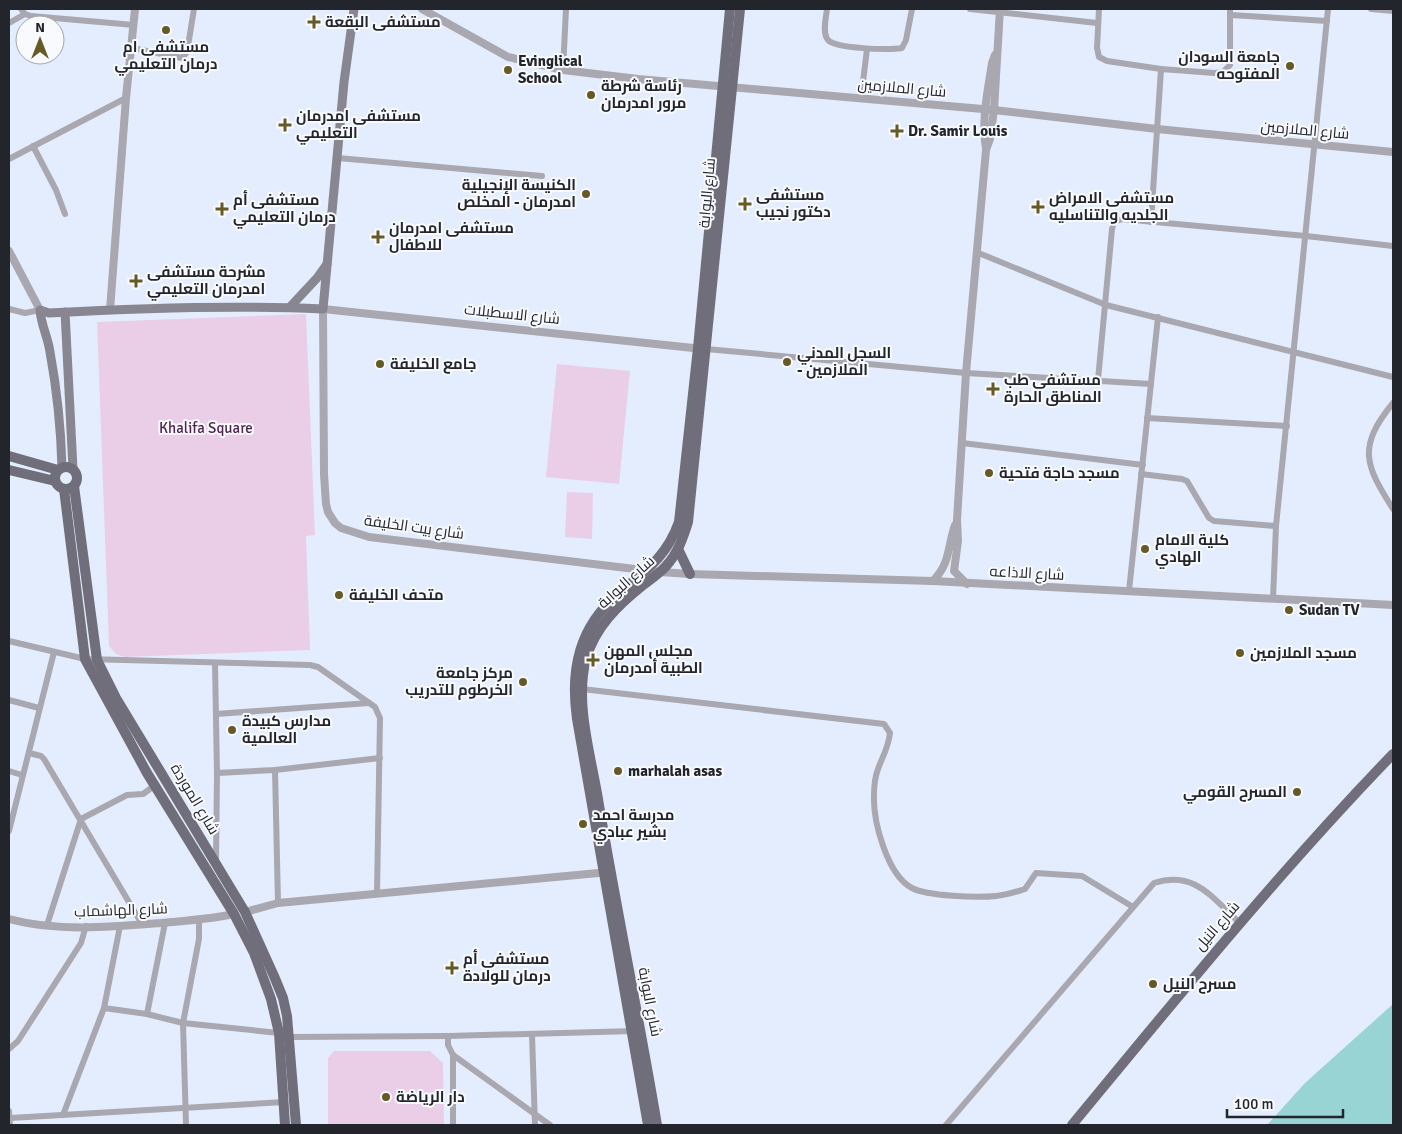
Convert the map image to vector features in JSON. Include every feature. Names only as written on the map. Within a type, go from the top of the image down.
[{"type":"main road","points":[[55,481],[56,473],[60,469],[57,392],[49,346],[41,321],[40,310],[49,313],[290,307],[324,309],[344,82],[354,9]]},
{"type":"main road","points":[[727,86],[730,9]]},
{"type":"main road","points":[[727,86],[740,9]]},
{"type":"main road","name":"شارع البوابة","points":[[607,872],[584,717],[582,689],[586,660],[600,627],[623,602],[660,572],[673,558],[688,522],[691,506],[702,349],[727,86]]},
{"type":"main road","points":[[290,307],[317,278],[328,262]]},
{"type":"main road","points":[[9,470],[55,481],[57,485],[69,487],[77,476],[73,469],[65,312]]},
{"type":"main road","name":"شارع البوابة","points":[[657,1125],[636,1031],[574,702],[575,667],[582,643],[593,622],[616,596],[658,560],[669,546],[679,522],[702,349]]},
{"type":"main road","points":[[9,456],[60,469],[70,467],[73,469]]},
{"type":"main road","name":"شارع الموردة","points":[[69,487],[85,659],[154,786],[234,914],[254,953],[272,999],[279,1033],[286,1125]]},
{"type":"main road","name":"شارع الموردة","points":[[69,487],[97,660],[113,692],[244,912],[274,976],[282,998],[290,1037],[296,1125]]},
{"type":"main road","points":[[678,549],[690,574]]},
{"type":"main road","name":"شارع النيل","points":[[1072,1125],[1240,923],[1393,754]]},
{"type":"main road","points":[[147,773],[157,765]]},
{"type":"main road","name":"شارع البوابة","points":[[636,1031],[648,1125]]},
{"type":"street","points":[[110,310],[126,98],[135,9]]},
{"type":"street","points":[[132,48],[178,58],[184,56],[187,52],[194,9]]},
{"type":"street","name":"شارع الملازمين","points":[[422,9],[508,57],[563,70],[638,79],[969,108],[1393,152]]},
{"type":"street","points":[[563,70],[566,9]]},
{"type":"street","points":[[827,9],[825,32],[827,39],[832,43],[867,49],[902,48],[906,40],[912,9]]},
{"type":"street","points":[[970,9],[1097,23]]},
{"type":"street","points":[[1099,9],[1096,48],[1099,57],[1107,61],[1161,69],[1214,73],[1224,72],[1230,65],[1231,12],[1327,21]]},
{"type":"street","points":[[1273,599],[1276,526],[1328,9]]},
{"type":"street","points":[[1371,9],[1393,11]]},
{"type":"street","points":[[989,110],[997,64],[996,54],[1000,11]]},
{"type":"street","points":[[9,24],[23,12],[134,25]]},
{"type":"street","points":[[861,98],[867,49]]},
{"type":"street","points":[[967,584],[954,571],[958,541],[957,520],[966,373],[976,252],[986,150],[990,138],[988,92],[992,63],[996,54]]},
{"type":"street","points":[[1151,222],[1161,69]]},
{"type":"street","points":[[969,108],[983,99],[988,92]]},
{"type":"street","points":[[9,159],[126,98]]},
{"type":"street","points":[[33,146],[56,190],[65,214]]},
{"type":"street","points":[[338,158],[542,176]]},
{"type":"street","points":[[1098,380],[1114,222],[1122,219],[1393,246]]},
{"type":"street","points":[[9,251],[40,310],[24,313],[9,309]]},
{"type":"street","points":[[976,252],[1106,304],[1294,353],[1393,376]]},
{"type":"street","name":"شارع الاسطبلات","points":[[324,309],[702,349]]},
{"type":"street","name":"شارع بيت الخليفة","points":[[324,309],[324,474],[326,504],[334,523],[342,528],[369,536],[660,572]]},
{"type":"street","points":[[1129,591],[1158,317]]},
{"type":"street","points":[[702,349],[966,373],[1151,384]]},
{"type":"street","points":[[1393,403],[1370,438],[1368,450],[1368,462],[1379,488],[1393,509]]},
{"type":"street","points":[[1147,418],[1287,426]]},
{"type":"street","points":[[962,444],[1143,465]]},
{"type":"street","points":[[1141,474],[1187,481],[1209,518],[1214,520],[1276,526]]},
{"type":"street","points":[[933,581],[942,572],[957,520]]},
{"type":"street","name":"شارع الاذاعه","points":[[660,572],[933,581],[1393,605]]},
{"type":"street","points":[[9,641],[85,659],[310,665],[318,667],[375,707],[380,718],[377,894]]},
{"type":"street","points":[[9,831],[54,652]]},
{"type":"street","points":[[215,663],[216,863]]},
{"type":"street","points":[[582,689],[884,724],[890,733],[886,751],[876,776],[874,796],[876,821],[882,846],[887,856],[898,876],[911,888],[922,892],[947,895],[994,896],[1025,889],[1036,873],[1082,876],[1133,907]]},
{"type":"street","points":[[9,700],[39,708]]},
{"type":"street","points":[[216,714],[369,703]]},
{"type":"street","points":[[29,753],[44,759],[142,924]]},
{"type":"street","points":[[217,774],[275,770],[380,758]]},
{"type":"street","points":[[275,770],[278,903]]},
{"type":"street","points":[[9,771],[22,775]]},
{"type":"street","points":[[47,925],[81,819],[126,796],[143,794],[154,786]]},
{"type":"street","points":[[244,912],[278,903],[607,872]]},
{"type":"street","points":[[946,1125],[1154,883],[1167,879],[1185,880],[1199,886],[1240,923]]},
{"type":"street","name":"شارع الهاشماب","points":[[9,919],[47,925],[120,926],[199,920],[234,914]]},
{"type":"street","points":[[186,1125],[183,1023],[199,939],[199,920]]},
{"type":"street","points":[[147,1014],[165,922]]},
{"type":"street","points":[[9,1049],[18,1042],[81,943],[86,926]]},
{"type":"street","points":[[63,1115],[104,1008],[120,926]]},
{"type":"street","points":[[104,1008],[147,1014],[183,1023],[279,1033],[290,1037],[448,1036],[636,1031]]},
{"type":"street","points":[[532,1034],[535,1125]]},
{"type":"street","points":[[448,1036],[448,1045],[453,1055],[453,1125]]},
{"type":"street","points":[[453,1055],[550,1125]]},
{"type":"street","points":[[10,1118],[284,1102]]},
{"type":"green space","name":"Khalifa Square","points":[[306,314],[315,535],[306,536],[310,650],[125,657],[116,654],[109,646],[97,322]]},
{"type":"green space","points":[[557,364],[630,371],[619,484],[546,477]]},
{"type":"green space","points":[[567,492],[593,493],[592,539],[565,537]]},
{"type":"green space","name":"دار الرياضة","points":[[334,1051],[430,1051],[443,1063],[444,1125],[328,1125],[328,1058]]},
{"type":"shaded area","points":[[1393,1004],[1393,1125],[1267,1125],[1305,1083]]},
{"type":"place","name":"مستشفى البقعة","points":[[314,22]]},
{"type":"place","name":"مستشفى ام درمان التعليمي","points":[[166,30]]},
{"type":"place","name":"جامعة السودان المفتوحه","points":[[1290,66]]},
{"type":"place","name":"Evinglical School","points":[[508,70]]},
{"type":"place","name":"رئاسة شرطة مرور امدرمان","points":[[591,95]]},
{"type":"place","name":"مستشفى امدرمان التعليمي","points":[[285,125]]},
{"type":"place","name":"Dr. Samir Louis","points":[[897,131]]},
{"type":"place","name":"الكنيسة الإنجيلية امدرمان - المخلص","points":[[586,194]]},
{"type":"place","name":"مستشفى دكتور نجيب","points":[[745,204]]},
{"type":"place","name":"مستشفى الامراض الجلديه والتناسليه","points":[[1038,207]]},
{"type":"place","name":"مستشفى أم درمان التعليمي","points":[[222,209]]},
{"type":"place","name":"مستشفى امدرمان للاطفال","points":[[378,237]]},
{"type":"place","name":"مشرحة مستشفى امدرمان التعليمي","points":[[136,281]]},
{"type":"place","name":"السجل المدني - الملازمين","points":[[787,362]]},
{"type":"place","name":"جامع الخليفة","points":[[380,364]]},
{"type":"place","name":"مستشفى طب المناطق الحارة","points":[[993,389]]},
{"type":"place","name":"مسجد حاجة فتحية","points":[[989,473]]},
{"type":"place","name":"كلية الامام الهادي","points":[[1145,549]]},
{"type":"place","name":"متحف الخليفة","points":[[339,595]]},
{"type":"place","name":"Sudan TV","points":[[1289,610]]},
{"type":"place","name":"مسجد الملازمين","points":[[1240,653]]},
{"type":"place","name":"مجلس المهن الطبية أمدرمان","points":[[593,660]]},
{"type":"place","name":"مركز جامعة الخرطوم للتدريب","points":[[523,682]]},
{"type":"place","name":"مدارس كبيدة العالمية","points":[[232,730]]},
{"type":"place","name":"marhalah asas","points":[[618,771]]},
{"type":"place","name":"المسرح القومي","points":[[1297,792]]},
{"type":"place","name":"مدرسة احمد بشير عبادي","points":[[583,824]]},
{"type":"place","name":"مستشفى أم درمان للولادة","points":[[452,968]]},
{"type":"place","name":"مسرح النيل","points":[[1153,984]]},
{"type":"place","name":"دار الرياضة","points":[[386,1097]]}]
